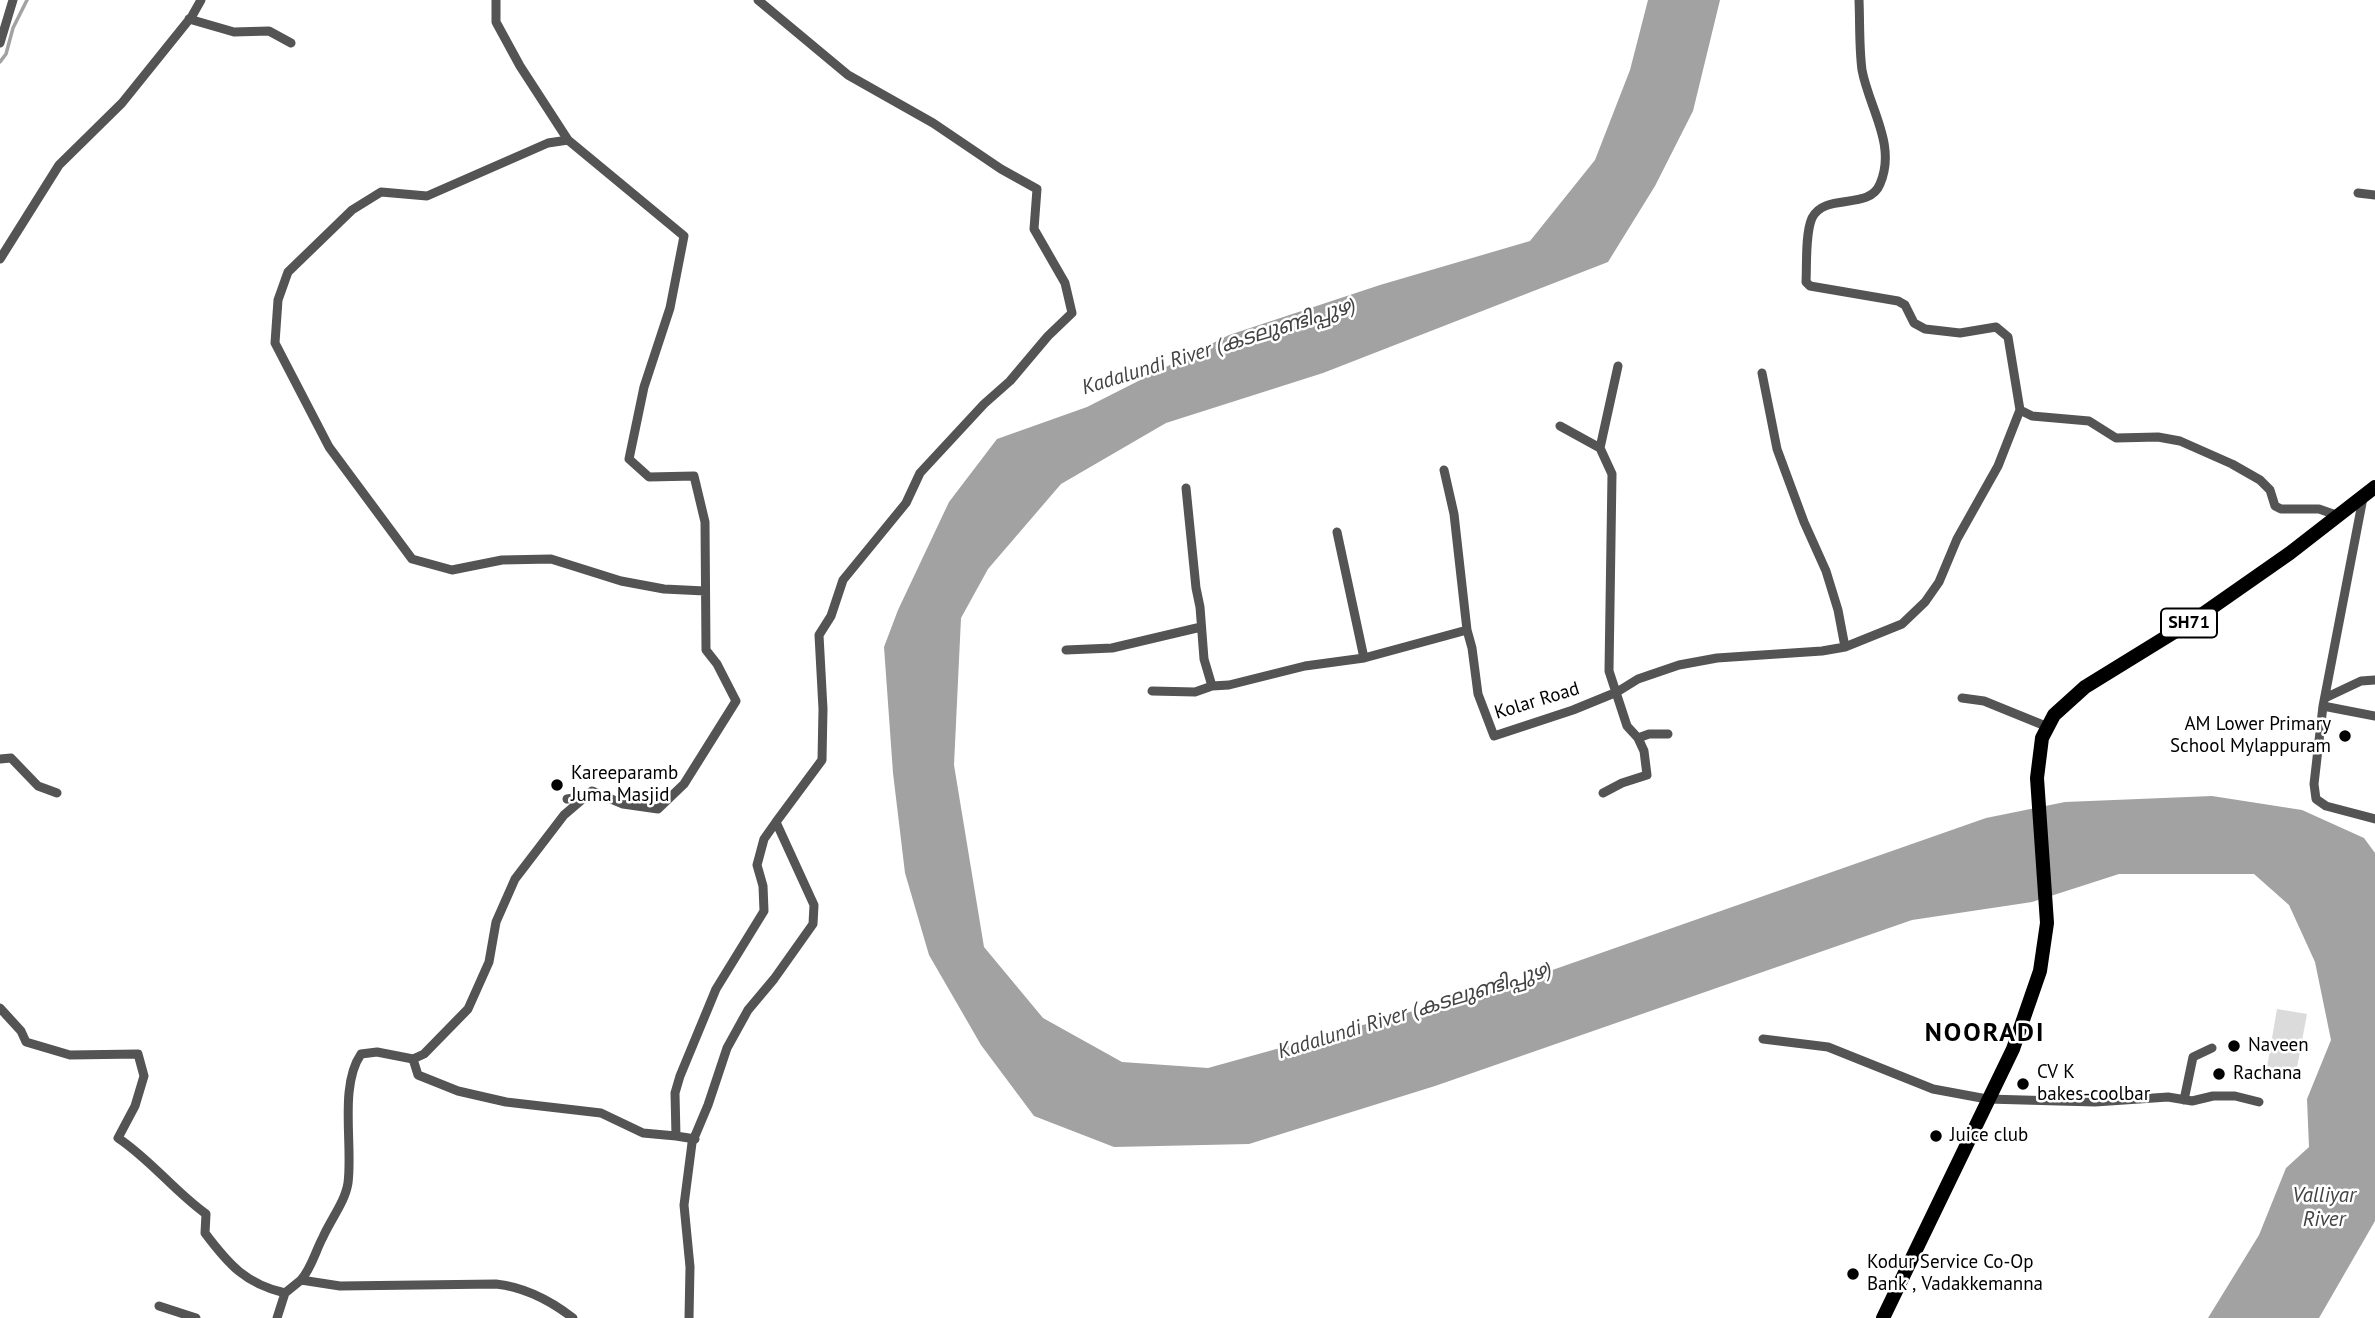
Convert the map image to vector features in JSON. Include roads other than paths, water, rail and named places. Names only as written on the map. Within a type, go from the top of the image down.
[{"type":"main road","name":"SH71","points":[[1883,1318],[2013,1049],[2040,971],[2047,923],[2037,778],[2042,738],[2054,715],[2085,687],[2197,618],[2375,487]]},
{"type":"street","points":[[0,43],[13,0]]},
{"type":"street","points":[[0,259],[59,165],[122,103],[201,0]]},
{"type":"street","points":[[496,0],[496,22],[520,66],[568,140],[684,236],[670,308],[644,387],[629,459],[649,477],[694,476],[705,523],[706,650],[717,664],[736,701],[684,783],[658,809],[623,804],[593,791]]},
{"type":"street","points":[[676,1136],[675,1093],[680,1076],[716,989],[764,911],[763,886],[757,865],[764,839],[822,761],[823,709],[819,635],[831,616],[843,580],[906,503],[920,473],[1072,313],[1065,283],[1034,229],[1037,189],[1001,169],[933,123],[848,75],[758,0]]},
{"type":"street","points":[[1859,0],[1862,67],[1868,97],[1881,125],[1886,157],[1884,175],[1874,193],[1825,205],[1813,218],[1808,242],[1807,282],[1810,286],[1898,301],[1905,305],[1914,323],[1925,329],[1960,333],[1996,327],[2003,330],[2008,337],[2020,410],[2032,416],[2089,421],[2116,438],[2158,437],[2180,442],[2232,464],[2260,480],[2270,490],[2275,506],[2281,509],[2319,509],[2339,516]]},
{"type":"street","points":[[189,19],[234,32],[269,31],[291,43]]},
{"type":"street","points":[[568,140],[548,143],[427,196],[381,192],[352,210],[288,272],[278,300],[275,343],[328,447],[412,559],[452,570],[502,560],[551,559],[643,585],[705,591]]},
{"type":"street","points":[[2358,193],[2375,195]]},
{"type":"street","points":[[1600,448],[1618,366]]},
{"type":"street","points":[[1762,373],[1777,449],[1799,510],[1826,571],[1838,610],[1845,647]]},
{"type":"street","name":"Kolar Road","points":[[1467,630],[1478,694],[1494,736],[1618,692],[1638,679],[1679,665],[1717,658],[1845,647],[1902,624],[1925,602],[1998,466],[2020,410]]},
{"type":"street","points":[[1560,426],[1600,448],[1612,474],[1608,671],[1618,692],[1627,726],[1638,738],[1644,751],[1647,775],[1603,793]]},
{"type":"street","points":[[1152,691],[1195,692],[1305,666],[1364,657],[1467,630],[1454,514],[1444,470]]},
{"type":"street","points":[[1186,488],[1204,659],[1212,686]]},
{"type":"street","points":[[2362,498],[2324,702],[2314,784],[2316,799],[2326,806],[2375,819]]},
{"type":"street","points":[[1337,532],[1364,657]]},
{"type":"street","points":[[1066,650],[1112,648],[1201,627]]},
{"type":"street","points":[[2324,702],[2361,681],[2375,680]]},
{"type":"street","points":[[1962,698],[1984,701],[2048,727]]},
{"type":"street","points":[[2324,702],[2375,716]]},
{"type":"street","points":[[1638,738],[1649,734],[1668,734]]},
{"type":"street","points":[[0,759],[11,758],[37,786],[57,793]]},
{"type":"street","points":[[566,799],[586,796],[593,791]]},
{"type":"street","points":[[277,1318],[285,1293],[308,1272],[322,1238],[346,1194],[349,1172],[349,1100],[353,1068],[358,1059],[361,1054],[370,1051],[413,1059],[424,1054],[468,1009],[489,962],[496,922],[515,879],[564,815],[593,791]]},
{"type":"street","points":[[689,1318],[690,1267],[684,1205],[687,1172],[695,1139],[727,1048],[748,1010],[813,924],[814,905],[776,822]]},
{"type":"street","points":[[0,1008],[21,1031],[26,1042],[70,1055],[138,1054],[144,1076],[135,1107],[118,1138],[138,1152],[191,1204],[206,1214],[205,1233],[240,1275],[270,1290],[285,1293]]},
{"type":"street","points":[[1763,1039],[1828,1047],[1933,1089],[1987,1099],[2095,1102],[2168,1097],[2192,1101],[2213,1096],[2235,1096],[2259,1102]]},
{"type":"street","points":[[2184,1100],[2193,1057],[2212,1048]]},
{"type":"street","points":[[413,1059],[418,1075],[458,1091],[506,1102],[601,1113],[643,1133],[695,1139]]},
{"type":"street","points":[[300,1280],[340,1286],[516,1286],[573,1318]]},
{"type":"street","points":[[159,1306],[196,1318]]},
{"type":"water","name":"Valliyar River","points":[[1648,0],[1720,0],[1693,111],[1655,186],[1608,262],[1323,373],[1166,423],[1061,484],[988,569],[961,618],[954,765],[984,947],[1043,1018],[1122,1062],[1208,1068],[1521,981],[1986,818],[2065,802],[2212,796],[2302,810],[2364,838],[2375,853],[2375,1221],[2319,1318],[2208,1318],[2259,1235],[2286,1168],[2309,1147],[2307,1099],[2331,1040],[2315,962],[2289,905],[2254,874],[2119,874],[2032,902],[1912,920],[1435,1086],[1249,1144],[1114,1147],[1034,1116],[981,1045],[929,955],[905,873],[893,773],[884,647],[898,610],[949,502],[997,439],[1087,407],[1229,335],[1380,285],[1530,241],[1595,160],[1630,70]]},
{"type":"waterway","points":[[0,62],[6,54],[13,28],[27,0]]},
{"type":"place","name":"AM Lower Primary School Mylappuram","points":[[2345,736]]},
{"type":"place","name":"Kareeparamb Juma Masjid","points":[[557,785]]},
{"type":"place","name":"Naveen","points":[[2234,1046]]},
{"type":"place","name":"Rachana","points":[[2219,1074]]},
{"type":"place","name":"CV K bakes-coolbar","points":[[2023,1084]]},
{"type":"place","name":"Juice club","points":[[1936,1136]]},
{"type":"place","name":"Kodur Service Co-Op Bank , Vadakkemanna","points":[[1853,1274]]},
{"type":"district","name":"NOORADI","points":[[1985,1034]]},
{"type":"water label","name":"Kadalundi River (കടലുണ്ടിപ്പുഴ)","points":[[1219,347]]},
{"type":"water label","name":"Kadalundi River (കടലുണ്ടിപ്പുഴ)","points":[[1415,1011]]}]
